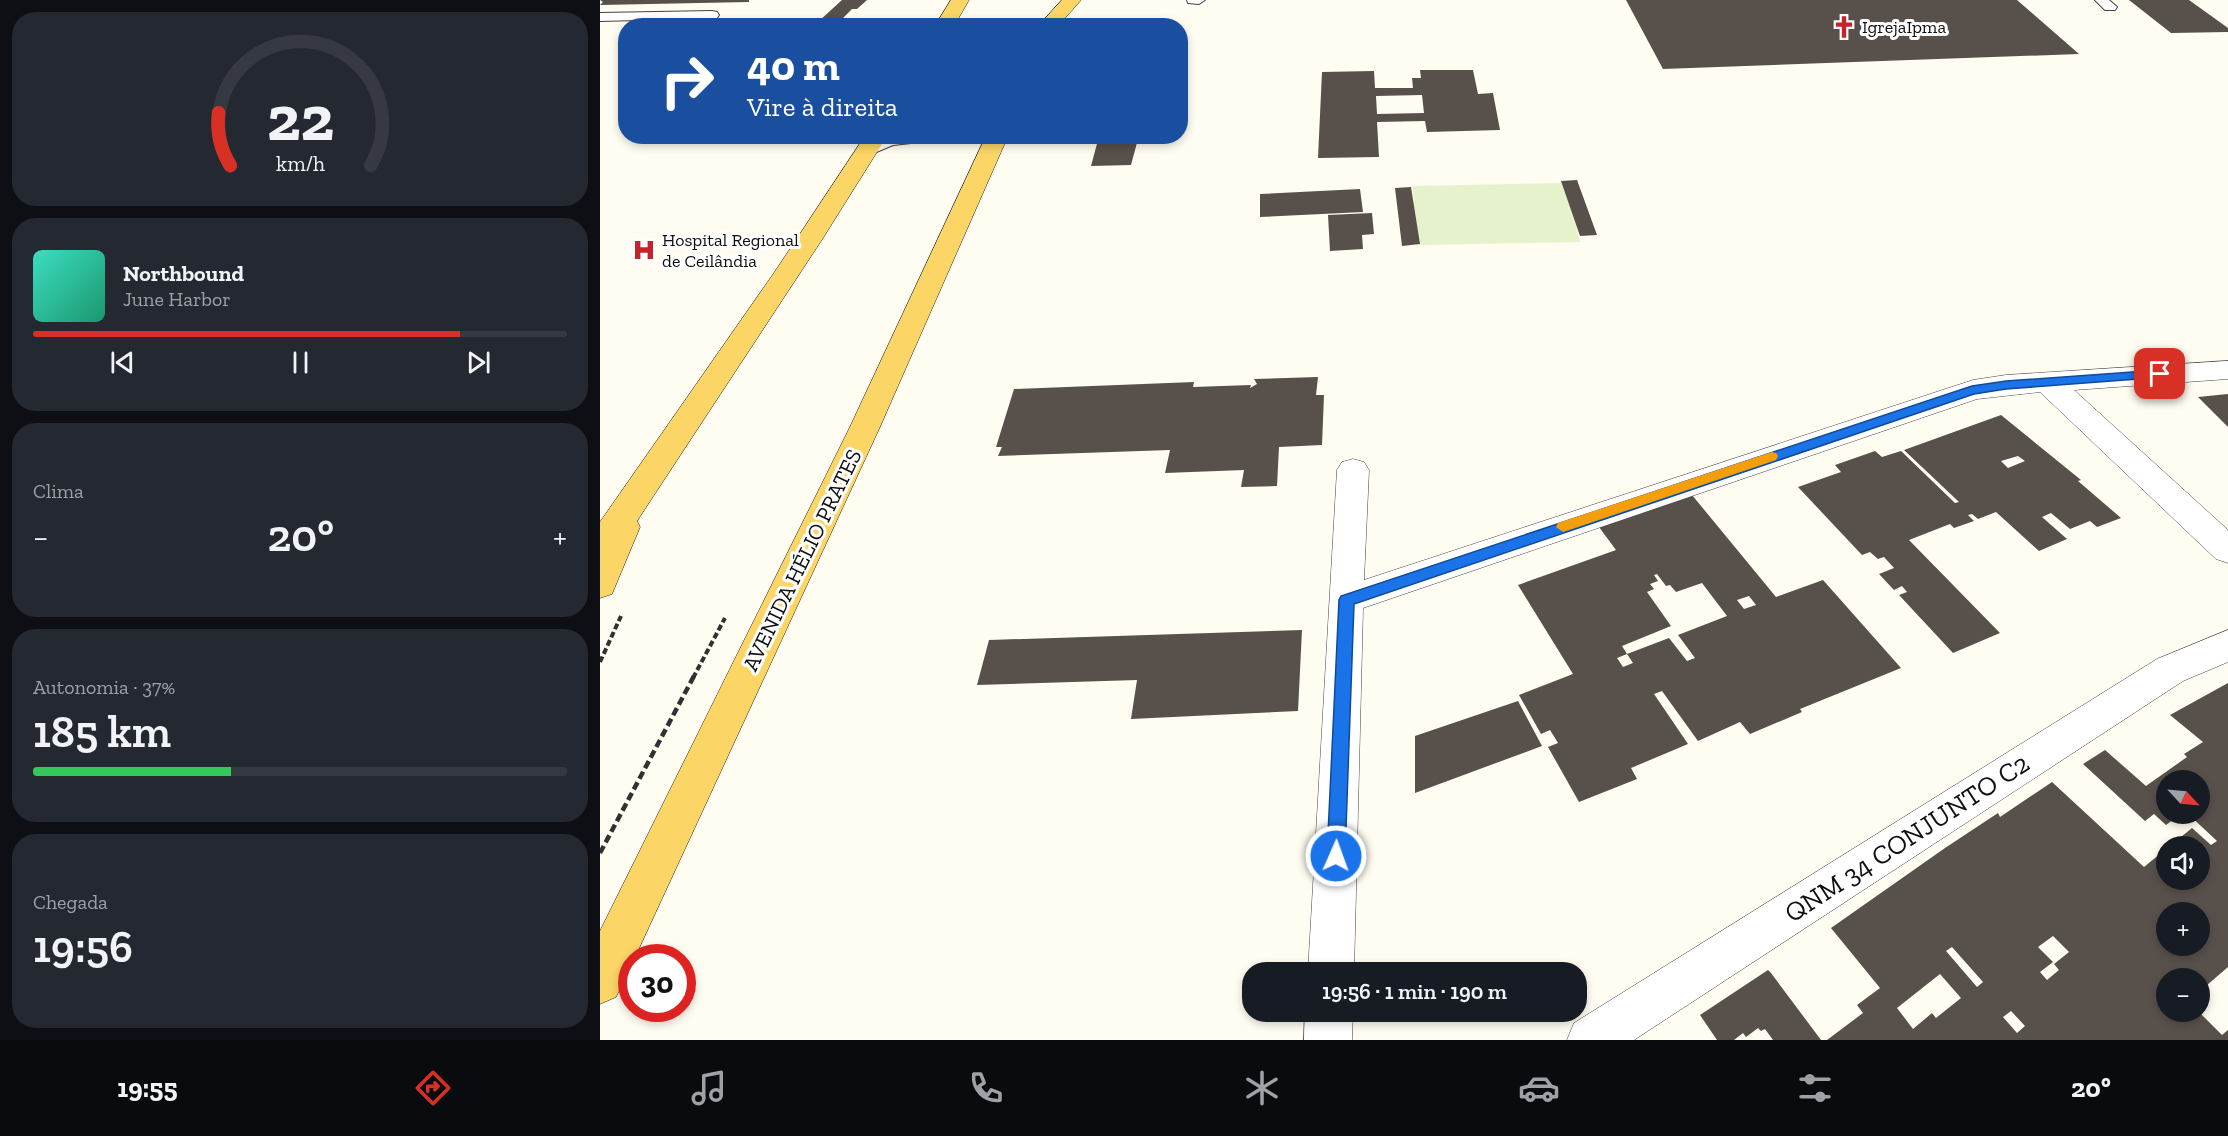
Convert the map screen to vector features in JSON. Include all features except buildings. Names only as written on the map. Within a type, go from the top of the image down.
[{"type":"main road","points":[[949,18],[960,0]]},
{"type":"main road","points":[[1053,18],[1062,0]]},
{"type":"main road","points":[[1056,18],[1072,0]]},
{"type":"main road","points":[[600,547],[631,506],[680,430],[808,244],[872,144]]},
{"type":"main road","name":"AVENIDA HÉLIO PRATES","points":[[600,981],[864,429],[993,144]]},
{"type":"main road","points":[[600,585],[631,506]]},
{"type":"street","points":[[1346,600],[1972,390],[2047,382],[2228,370]]},
{"type":"street","points":[[2047,382],[2228,550]]},
{"type":"street","points":[[1331,962],[1353,470]]},
{"type":"street","name":"QNM 34 CONJUNTO C2","points":[[1591,1040],[2170,670],[2228,645]]},
{"type":"street","points":[[1328,1040],[1329,1022]]},
{"type":"lane","points":[[1193,0],[1199,0]]},
{"type":"lane","points":[[603,23],[620,17],[712,15]]},
{"type":"path","points":[[600,853],[727,615]]},
{"type":"green space","points":[[1565,183],[1580,242],[1416,245],[1413,186]]},
{"type":"slow traffic","points":[[1563,527],[1772,456]]},
{"type":"place","name":"IgrejaIpma","points":[[1844,27]]},
{"type":"place","name":"Hospital Regional de Ceilândia","points":[[644,250]]},
{"type":"route","points":[[1336,856],[1346,600],[1972,390],[2006,385],[2160,374]]}]
